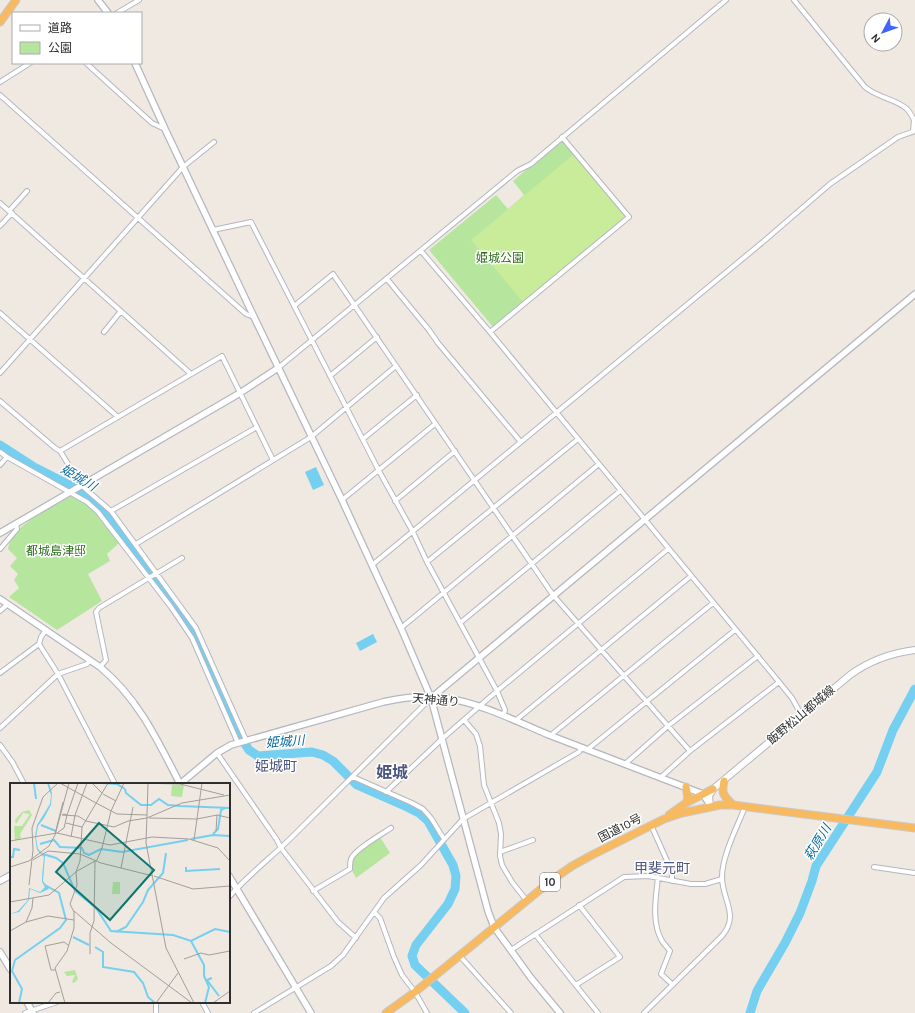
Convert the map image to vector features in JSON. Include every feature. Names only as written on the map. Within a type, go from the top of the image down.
[{"type":"highway","points":[[0,22],[16,0]]},
{"type":"highway","points":[[724,781],[722,789],[723,795],[733,805]]},
{"type":"highway","points":[[686,787],[688,798],[686,803]]},
{"type":"highway","points":[[664,819],[686,803],[713,789]]},
{"type":"highway","name":"国道10号","points":[[386,1013],[415,992],[552,880],[572,866],[664,819],[710,807],[733,805],[915,828]]},
{"type":"main road","name":"飯野松山都城線","points":[[713,789],[856,670],[889,655],[915,650]]},
{"type":"main road","points":[[710,807],[709,796],[713,789]]},
{"type":"street","points":[[98,0],[107,12]]},
{"type":"street","points":[[119,12],[139,0]]},
{"type":"street","points":[[0,533],[240,393],[278,368],[517,171],[531,164],[562,136],[726,0]]},
{"type":"street","points":[[372,565],[830,184],[898,136],[914,131],[914,120],[907,109],[873,93],[865,86],[794,0]]},
{"type":"street","points":[[0,82],[28,64]]},
{"type":"street","points":[[87,64],[152,123],[165,129]]},
{"type":"street","points":[[135,64],[402,628],[431,698],[443,738],[488,911],[494,927],[531,978],[560,1013]]},
{"type":"street","points":[[0,95],[246,314],[254,317]]},
{"type":"street","points":[[490,332],[629,216],[562,136]]},
{"type":"street","points":[[0,373],[183,167],[214,142]]},
{"type":"street","points":[[0,226],[27,190]]},
{"type":"street","points":[[0,202],[191,374]]},
{"type":"street","points":[[213,230],[251,222],[379,471],[413,532],[443,594],[497,691],[505,710],[503,716]]},
{"type":"street","points":[[421,251],[490,332],[690,576],[758,656],[792,698],[802,716]]},
{"type":"street","points":[[294,306],[333,274],[416,396],[475,479],[553,595],[690,751]]},
{"type":"street","points":[[387,279],[520,441]]},
{"type":"street","points":[[230,896],[281,848],[431,698],[915,294]]},
{"type":"street","points":[[104,332],[121,311]]},
{"type":"street","points":[[0,313],[118,417]]},
{"type":"street","points":[[330,376],[377,337]]},
{"type":"street","points":[[60,451],[222,356],[273,460]]},
{"type":"street","points":[[136,544],[311,437],[396,366]]},
{"type":"street","points":[[363,439],[416,396]]},
{"type":"street","points":[[0,400],[54,448],[60,451],[81,485],[112,511],[136,544],[196,628],[246,740]]},
{"type":"street","points":[[342,500],[436,424]]},
{"type":"street","points":[[112,511],[257,427]]},
{"type":"street","points":[[427,562],[578,439]]},
{"type":"street","points":[[395,501],[455,451]]},
{"type":"street","points":[[0,452],[87,502],[98,512],[192,638],[239,743]]},
{"type":"street","points":[[0,465],[7,457]]},
{"type":"street","points":[[402,628],[599,464]]},
{"type":"street","points":[[460,623],[620,491]]},
{"type":"street","points":[[0,549],[17,529],[16,524]]},
{"type":"street","points":[[386,792],[478,707],[668,549]]},
{"type":"street","points":[[100,667],[106,660],[96,612],[99,608],[182,558]]},
{"type":"street","points":[[515,721],[600,649],[690,576]]},
{"type":"street","points":[[0,599],[90,660],[113,678],[138,707],[151,728],[179,783]]},
{"type":"street","points":[[551,735],[713,603]]},
{"type":"street","points":[[0,611],[8,604]]},
{"type":"street","points":[[46,630],[41,636],[40,644],[58,674],[114,783]]},
{"type":"street","points":[[588,749],[735,630]]},
{"type":"street","points":[[0,673],[40,644]]},
{"type":"street","points":[[625,764],[668,726],[758,656]]},
{"type":"street","points":[[0,728],[58,674],[87,664],[90,660]]},
{"type":"street","points":[[660,778],[690,751],[779,682]]},
{"type":"street","name":"天神通り","points":[[181,783],[217,753],[231,745],[383,702],[407,697],[448,698],[478,707],[703,794]]},
{"type":"street","points":[[464,720],[476,734],[480,746],[484,785],[499,822],[502,865],[512,882],[527,901]]},
{"type":"street","points":[[0,745],[23,783]]},
{"type":"street","points":[[254,1013],[331,966],[343,956],[384,898],[421,864],[463,819],[579,752],[582,747]]},
{"type":"street","points":[[217,753],[281,848],[313,891],[338,922],[356,938]]},
{"type":"street","points":[[353,777],[423,809],[431,818],[443,840]]},
{"type":"street","points":[[703,794],[710,807]]},
{"type":"street","points":[[644,1013],[722,936],[730,926],[730,912],[722,879],[724,858],[746,807]]},
{"type":"street","points":[[651,825],[672,872],[672,881]]},
{"type":"street","points":[[313,891],[350,869],[350,860],[352,856],[370,841],[391,828]]},
{"type":"street","points":[[500,852],[533,840]]},
{"type":"street","points":[[874,867],[915,873]]},
{"type":"street","points":[[0,881],[10,876]]},
{"type":"street","points":[[511,950],[624,877],[658,877],[691,884],[705,884],[722,879]]},
{"type":"street","points":[[658,877],[655,909],[656,925],[662,940],[670,951],[661,974],[673,985]]},
{"type":"street","points":[[230,878],[311,1013]]},
{"type":"street","points":[[576,985],[620,957],[579,905]]},
{"type":"street","points":[[374,912],[380,918],[402,975],[415,992],[427,1013]]},
{"type":"street","points":[[535,934],[598,1013]]},
{"type":"street","points":[[0,952],[10,968]]},
{"type":"street","points":[[459,956],[511,1013]]},
{"type":"street","points":[[28,1003],[32,1012]]},
{"type":"street","points":[[25,1013],[32,1012],[54,1003]]},
{"type":"street","points":[[203,1003],[208,1013]]},
{"type":"green space","name":"姫城公園","points":[[562,140],[626,216],[493,327],[429,250],[496,195],[508,209],[524,195],[513,181]]},
{"type":"green space","name":"姫城公園","points":[[574,154],[626,216],[523,302],[471,240]]},
{"type":"green space","name":"都城島津邸","points":[[71,496],[85,503],[96,513],[119,543],[107,554],[110,561],[88,574],[102,601],[57,630],[9,597],[19,588],[14,580],[18,574],[10,566],[17,558],[8,549],[11,540],[24,525]]},
{"type":"green space","points":[[380,837],[390,853],[356,878],[352,871],[354,859],[366,846]]},
{"type":"water","points":[[316,467],[324,485],[313,490],[305,472]]},
{"type":"water","points":[[373,634],[377,642],[360,651],[356,643]]},
{"type":"waterway","name":"姫城川","points":[[0,445],[34,467],[85,493],[106,512],[182,613],[194,633],[238,733],[249,750],[258,756],[312,752],[323,755],[333,761],[357,785],[419,813],[428,821],[453,865],[456,876],[455,889],[448,904],[416,945],[412,956],[415,965],[465,1013]]},
{"type":"waterway","name":"萩原川","points":[[750,1013],[757,991],[785,943],[800,913],[816,866],[877,772],[893,730],[915,689]]},
{"type":"district","name":"姫城町","points":[[276,766]]},
{"type":"district","name":"姫城","points":[[392,772]]},
{"type":"district","name":"甲斐元町","points":[[662,868]]}]
